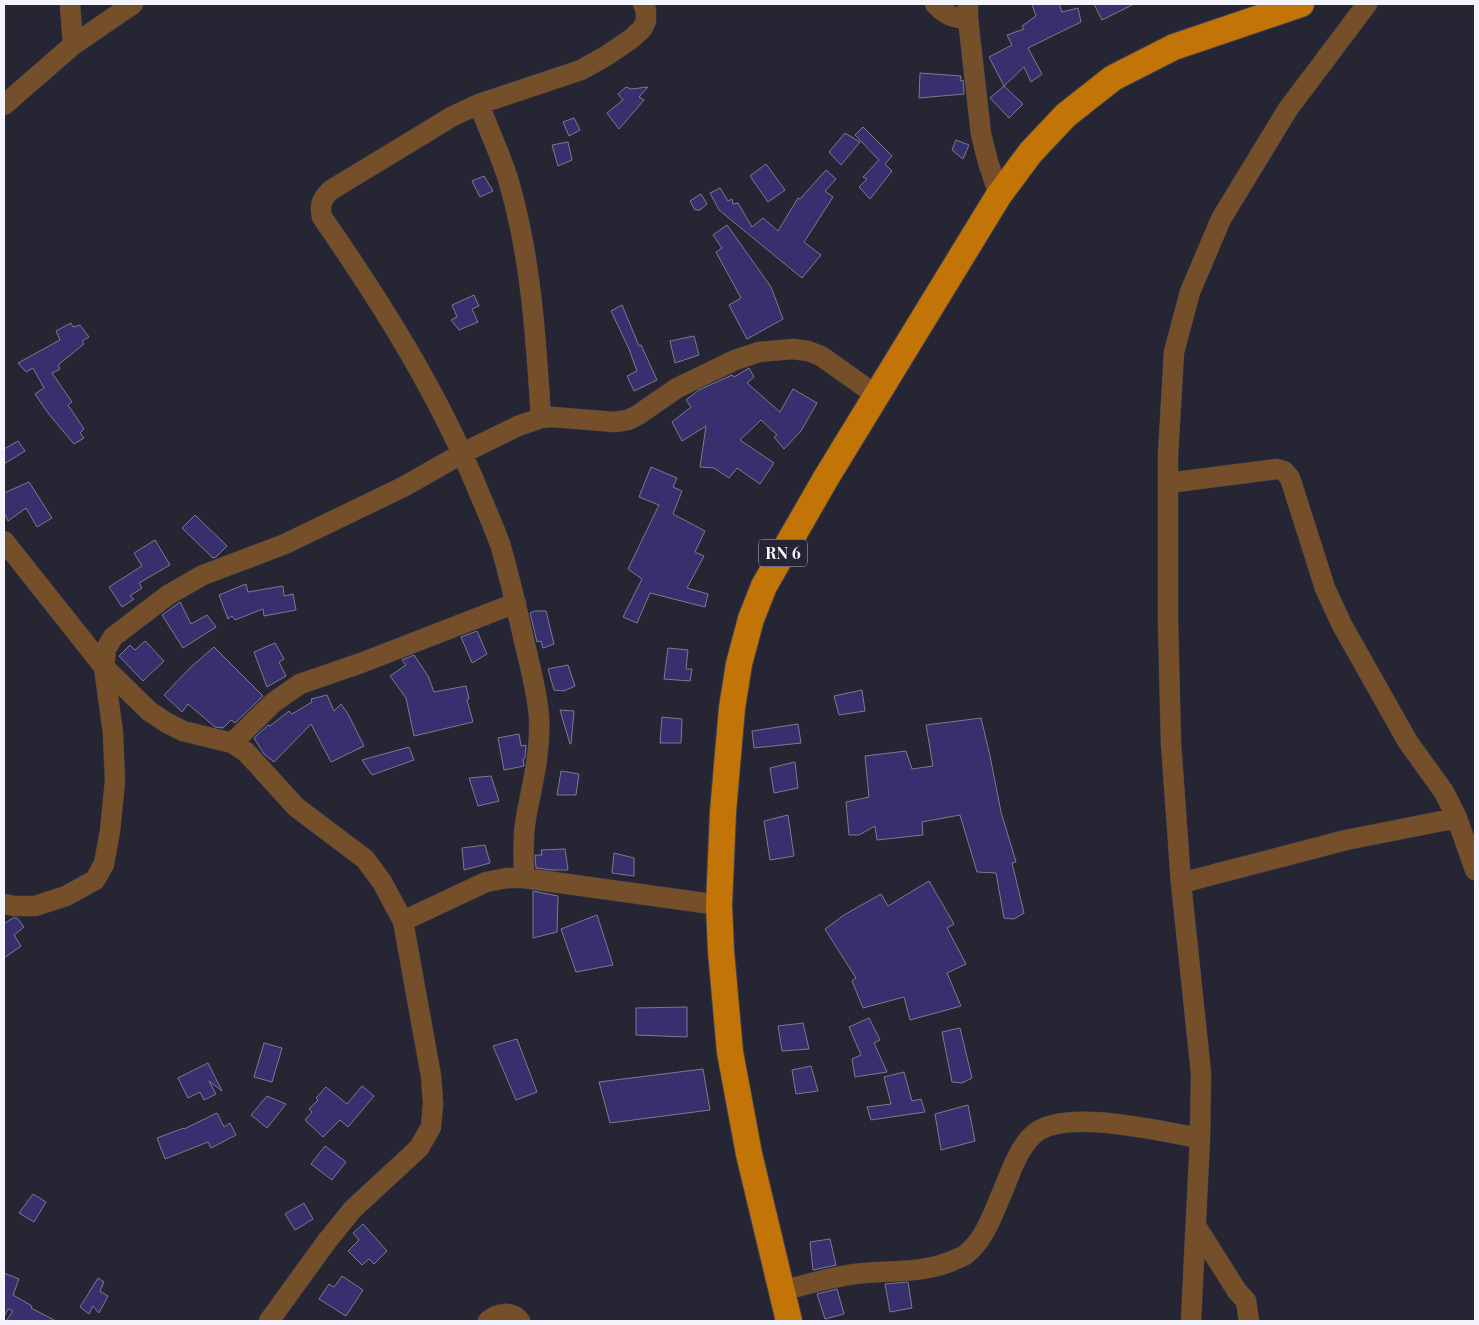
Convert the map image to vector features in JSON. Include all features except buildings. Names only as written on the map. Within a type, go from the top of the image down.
[{"type":"main road","name":"RN 6","points":[[789,1321],[749,1154],[730,1052],[721,951],[719,905],[723,812],[732,708],[739,664],[751,618],[764,586],[876,395],[999,195],[1031,152],[1066,115],[1113,78],[1174,47],[1300,4]]},
{"type":"street","points":[[70,4],[74,45]]},
{"type":"street","points":[[4,105],[74,45],[133,4]]},
{"type":"street","points":[[524,878],[524,838],[526,819],[536,774],[539,719],[536,693],[516,603],[499,543],[463,453],[436,400],[364,277],[322,217],[320,207],[322,198],[332,190],[453,116],[479,104],[581,70],[606,56],[630,40],[642,29],[646,21],[646,10],[643,4]]},
{"type":"street","points":[[935,4],[942,12],[953,18],[968,12],[981,134],[999,195]]},
{"type":"street","points":[[1191,1321],[1200,1138],[1201,1073],[1181,883],[1171,743],[1168,455],[1174,352],[1190,292],[1221,219],[1288,108],[1367,4]]},
{"type":"street","points":[[479,104],[508,178],[525,254],[536,345],[541,418]]},
{"type":"street","points":[[4,904],[34,906],[66,896],[95,880],[104,864],[110,831],[115,781],[113,733],[104,667],[106,649],[113,638],[168,595],[204,575],[285,544],[403,487],[463,453],[518,426],[541,418],[552,417],[615,422],[628,420],[677,388],[735,360],[759,352],[793,349],[808,351],[821,356],[876,395]]},
{"type":"street","points":[[1168,483],[1277,469],[1284,471],[1290,478],[1325,588],[1342,624],[1408,742],[1444,792],[1457,818],[1475,870]]},
{"type":"street","points":[[4,542],[104,667],[149,711],[183,731],[232,743],[246,752],[296,808],[365,859],[382,882],[403,921],[431,1076],[433,1103],[431,1127],[419,1148],[352,1209],[327,1241],[277,1319]]},
{"type":"street","points":[[232,743],[274,702],[300,684],[361,663],[516,603]]},
{"type":"street","points":[[1181,883],[1346,840],[1457,818]]},
{"type":"street","points":[[403,921],[486,882],[507,878],[524,878],[719,905]]},
{"type":"street","points":[[781,1291],[854,1274],[916,1270],[946,1263],[965,1255],[978,1242],[1021,1150],[1034,1133],[1049,1127],[1069,1122],[1100,1121],[1200,1138]]},
{"type":"street","points":[[1196,1226],[1237,1291],[1246,1301],[1249,1321]]},
{"type":"street","points":[[488,1321],[500,1314],[510,1313],[520,1321]]}]
